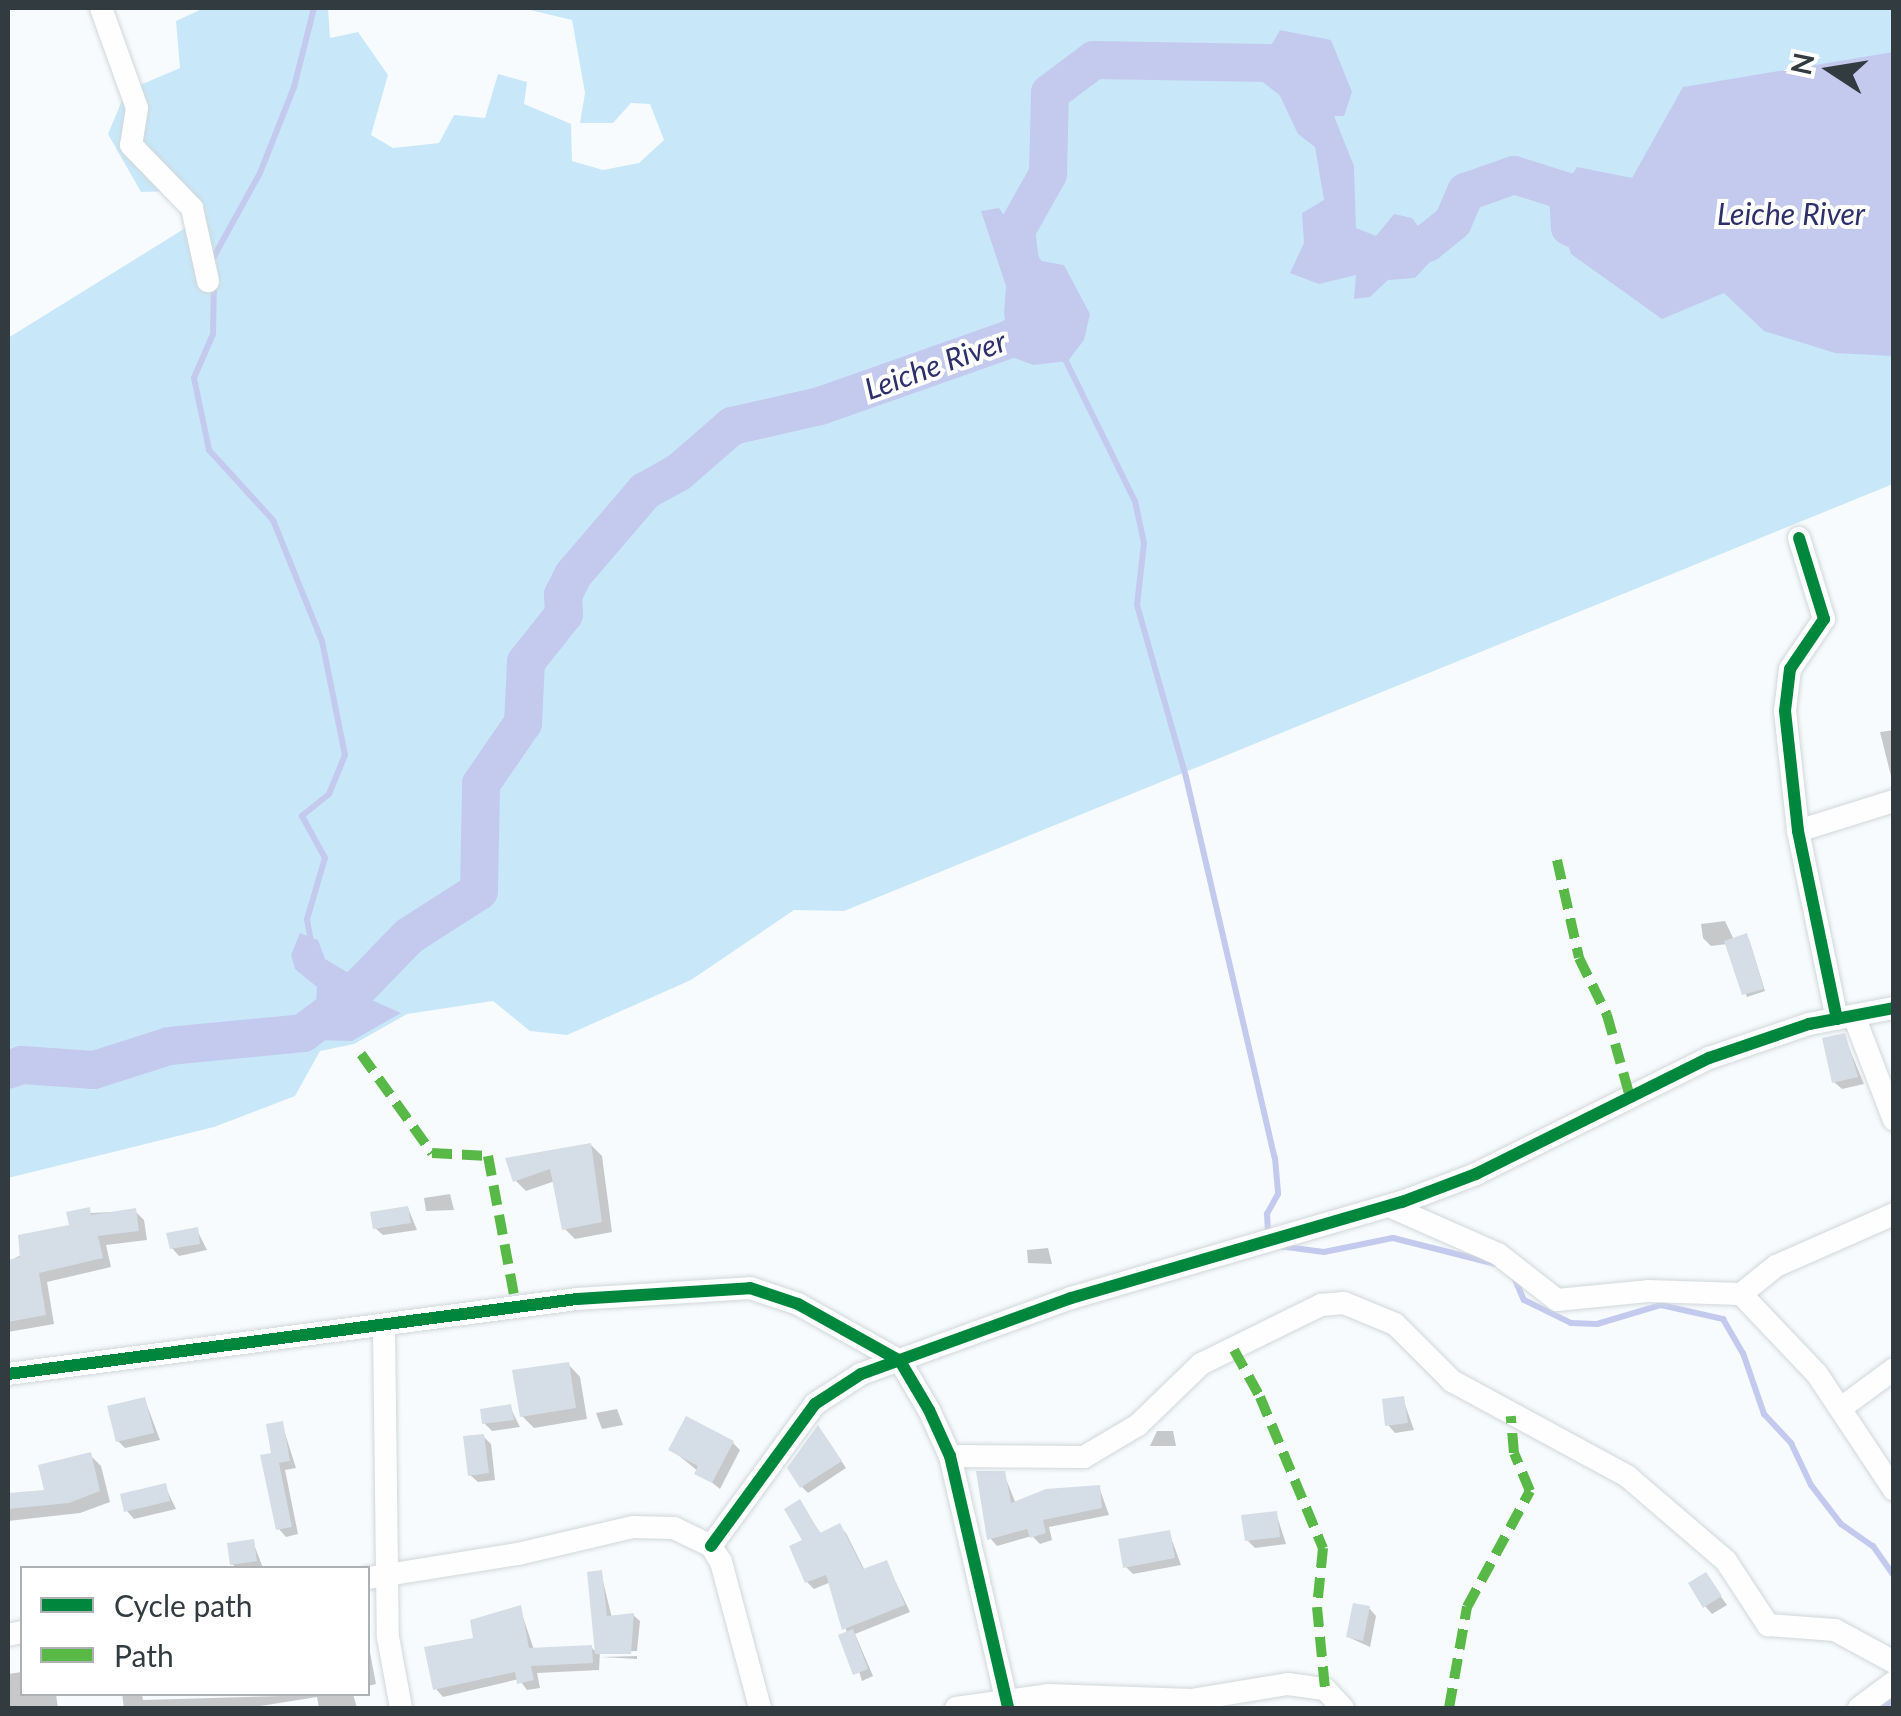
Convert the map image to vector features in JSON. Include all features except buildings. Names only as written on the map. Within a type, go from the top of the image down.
[{"type":"street","points":[[101,8],[136,108],[131,145],[192,208],[208,281]]},
{"type":"street","points":[[1799,538],[1824,619],[1787,682],[1798,831],[1846,1018],[1894,1120]]},
{"type":"street","points":[[1798,831],[1894,801]]},
{"type":"street","points":[[711,1546],[815,1404],[835,1387],[1071,1298],[1389,1206],[1476,1174],[1709,1058],[1894,1008]]},
{"type":"street","points":[[1389,1206],[1498,1254],[1557,1300],[1648,1290],[1741,1294],[1776,1266],[1894,1214]]},
{"type":"street","points":[[8,1374],[577,1299],[750,1288],[836,1321],[900,1360],[950,1456],[1007,1705]]},
{"type":"street","points":[[1741,1294],[1841,1408],[1894,1490]]},
{"type":"street","points":[[950,1456],[1084,1456],[1138,1425],[1201,1364],[1321,1305],[1344,1302],[1394,1324],[1452,1382],[1627,1476],[1726,1561],[1768,1625],[1835,1630],[1894,1662]]},
{"type":"street","points":[[384,1326],[379,1576],[401,1708]]},
{"type":"street","points":[[1841,1408],[1894,1370]]},
{"type":"street","points":[[379,1576],[655,1524],[711,1546],[729,1584],[760,1708]]},
{"type":"street","points":[[1859,1708],[1894,1682]]},
{"type":"street","points":[[956,1708],[1069,1695],[1191,1700],[1288,1684],[1325,1688],[1343,1708]]},
{"type":"shaded area","points":[[204,8],[328,8],[330,38],[358,32],[388,75],[371,135],[393,148],[439,143],[454,115],[485,118],[498,74],[527,82],[524,104],[571,124],[572,161],[603,170],[639,163],[664,140],[650,104],[631,103],[613,123],[580,123],[585,93],[572,20],[522,8],[1893,8],[1893,484],[844,911],[794,910],[691,980],[567,1035],[530,1031],[493,1001],[407,1014],[354,1044],[320,1051],[295,1096],[214,1127],[8,1178],[8,338],[187,227],[171,191],[141,192],[108,134],[126,91],[180,68],[176,21]]},
{"type":"water","points":[[1280,30],[1331,40],[1352,92],[1344,116],[1334,116],[1354,166],[1356,228],[1376,236],[1394,214],[1412,218],[1426,237],[1453,237],[1415,278],[1388,280],[1370,297],[1354,299],[1356,275],[1319,284],[1290,273],[1304,243],[1302,213],[1324,200],[1315,147],[1298,134],[1271,77],[1268,51]]},
{"type":"water","points":[[1893,52],[1893,356],[1835,353],[1764,331],[1724,293],[1662,319],[1571,254],[1554,202],[1577,167],[1632,178],[1683,87]]},
{"type":"water","points":[[999,208],[1036,260],[1064,265],[1090,314],[1084,340],[1068,361],[1033,365],[1015,358],[1004,315],[1006,286],[981,211]]},
{"type":"water","points":[[300,933],[318,940],[325,959],[362,981],[367,998],[401,1013],[352,1041],[278,1039],[277,1029],[305,1019],[316,1007],[317,987],[295,969],[291,955]]},
{"type":"waterway","points":[[212,260],[260,173],[294,87],[314,8]]},
{"type":"waterway","points":[[8,1070],[22,1065],[94,1070],[169,1046],[303,1033],[347,1000],[409,936],[479,891],[481,784],[523,723],[526,662],[564,614],[563,595],[573,575],[645,491],[678,473],[732,426],[820,406],[1010,339],[1033,324],[1035,289],[1020,262],[1016,231],[1048,174],[1050,93],[1094,60],[1269,63],[1308,93]]},
{"type":"waterway","name":"Leiche River","points":[[1386,252],[1427,243],[1453,222],[1466,192],[1514,175],[1568,192],[1570,227],[1579,231]]},
{"type":"waterway","points":[[214,282],[213,334],[194,378],[209,450],[273,520],[322,641],[345,755],[329,794],[302,816],[325,858],[307,919],[311,941]]},
{"type":"waterway","points":[[1064,357],[1135,501],[1144,543],[1137,605],[1186,777],[1275,1158],[1278,1194],[1267,1214],[1268,1236]]},
{"type":"waterway","points":[[1279,1246],[1324,1252],[1393,1238],[1496,1264]]},
{"type":"waterway","points":[[1514,1277],[1524,1300],[1571,1323],[1597,1324],[1661,1305],[1723,1319],[1743,1353],[1764,1414],[1791,1443],[1811,1485],[1841,1524],[1873,1546],[1894,1576]]},
{"type":"waterway","points":[[1881,1708],[1894,1700]]},
{"type":"marked path","points":[[1557,860],[1579,958],[1607,1015],[1630,1097]]},
{"type":"marked path","points":[[361,1054],[432,1153],[488,1156],[516,1306]]},
{"type":"marked path","points":[[1234,1350],[1260,1397],[1323,1548],[1317,1607],[1325,1689]]},
{"type":"marked path","points":[[1449,1708],[1467,1607],[1530,1491],[1514,1453],[1511,1416]]},
{"type":"cycle path","points":[[1799,538],[1824,619],[1790,669],[1785,711],[1798,831],[1837,1019]]},
{"type":"cycle path","points":[[711,1546],[815,1404],[861,1374],[1071,1298],[1402,1202],[1476,1174],[1709,1058],[1809,1024],[1894,1008]]},
{"type":"cycle path","points":[[8,1374],[577,1299],[750,1288],[798,1304],[900,1361],[929,1410],[950,1456],[1008,1708]]}]
